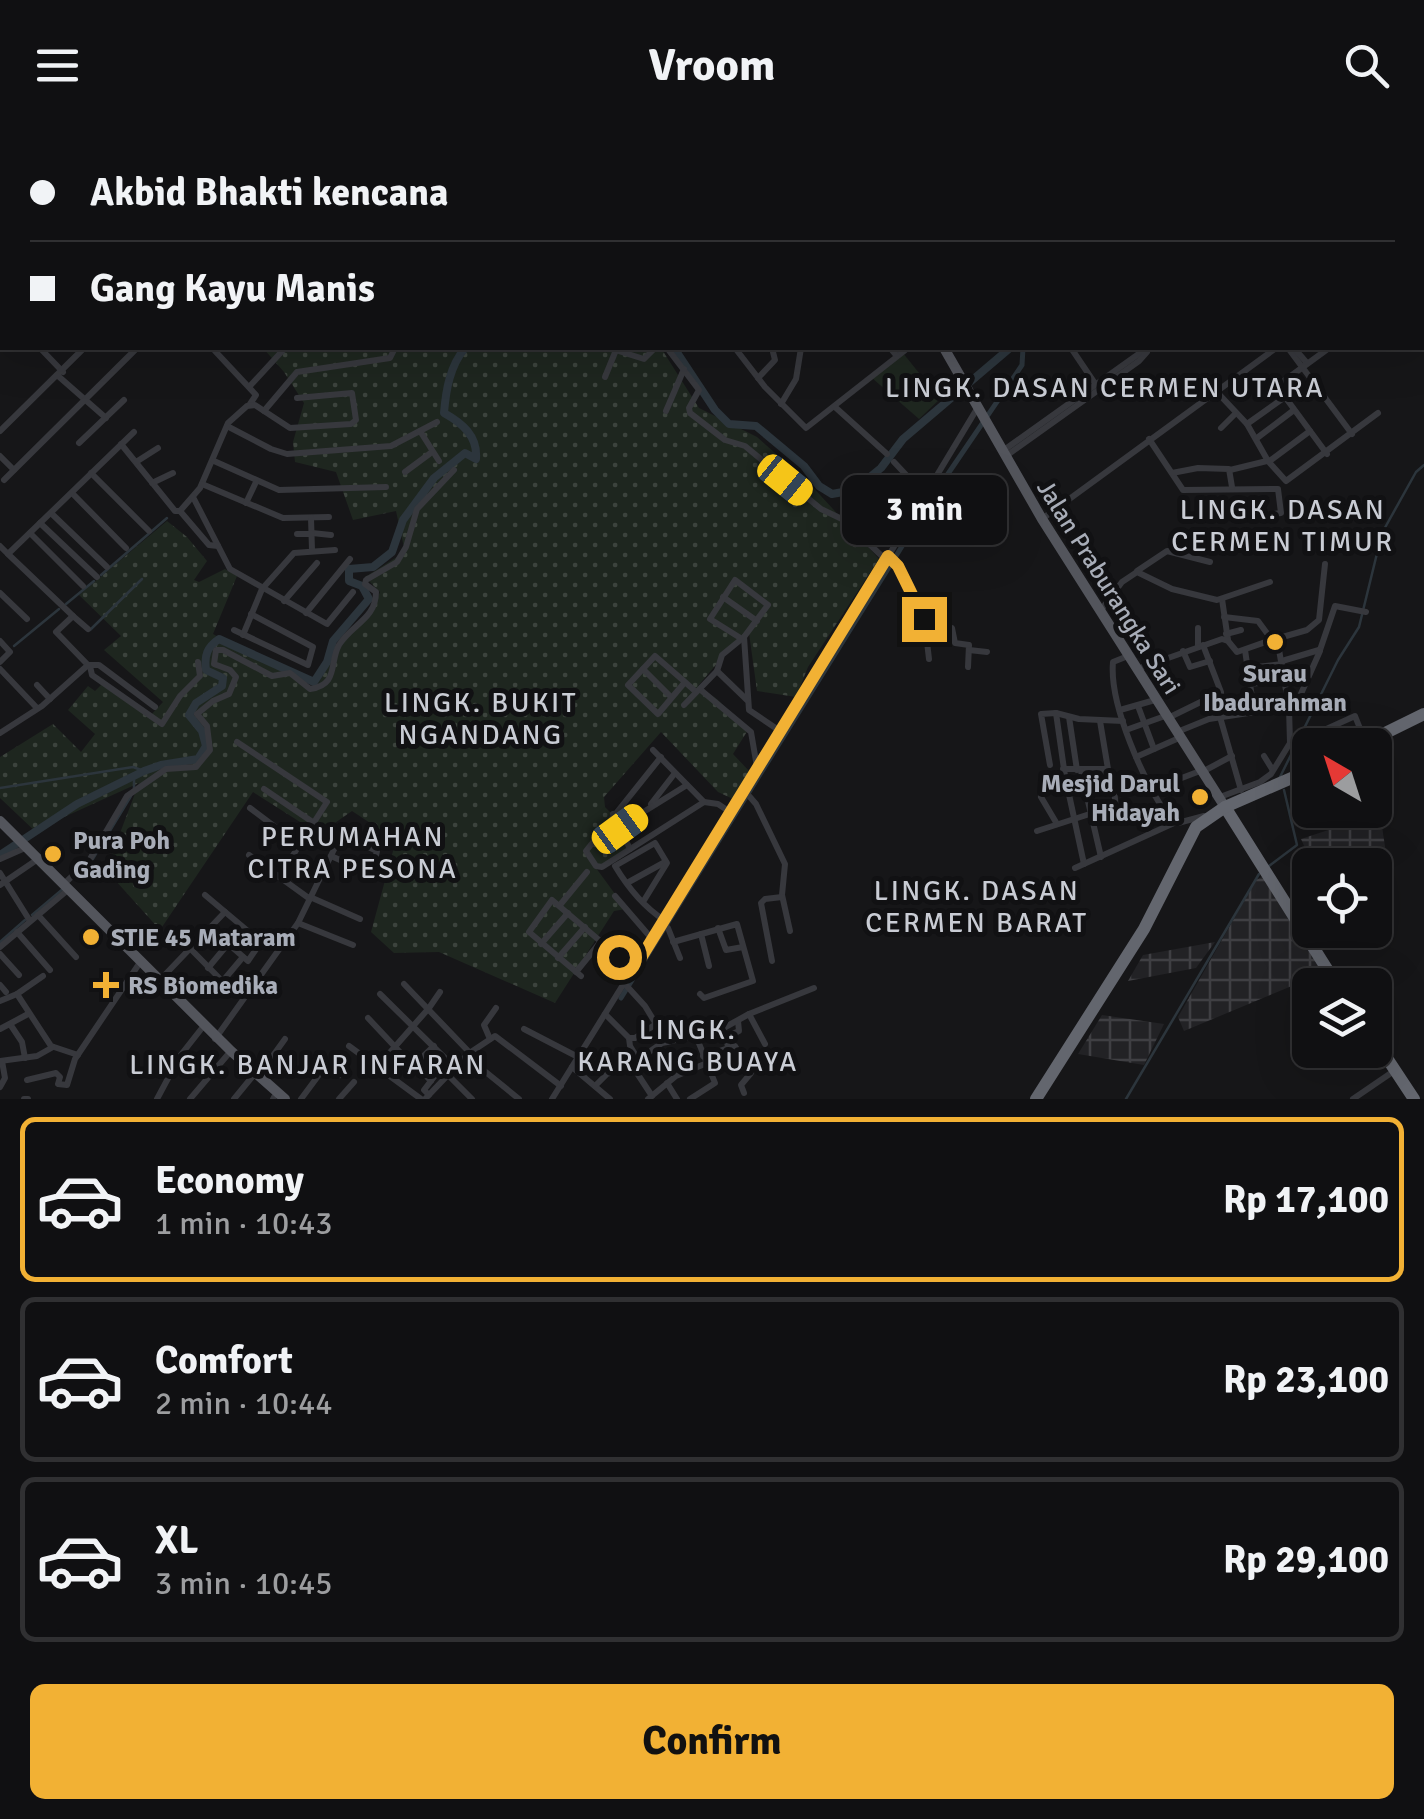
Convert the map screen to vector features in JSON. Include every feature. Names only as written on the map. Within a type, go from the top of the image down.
[{"type":"highway","points":[[1392,730],[1424,714]]},
{"type":"highway","points":[[1043,1094],[1144,929],[1190,834],[1221,808],[1292,778]]},
{"type":"highway","points":[[1221,808],[1326,968]]},
{"type":"highway","points":[[1392,1066],[1414,1099]]},
{"type":"main road","name":"Jalan Praburangka Sari","points":[[945,350],[1041,517],[1221,808]]},
{"type":"main road","points":[[0,821],[277,1098]]},
{"type":"main road","points":[[159,981],[216,1038]]},
{"type":"street","points":[[42,350],[59,373],[106,418]]},
{"type":"street","points":[[0,431],[82,350]]},
{"type":"street","points":[[4,480],[136,350]]},
{"type":"street","points":[[248,387],[283,350]]},
{"type":"street","points":[[264,411],[299,372],[390,358],[394,350]]},
{"type":"street","points":[[606,376],[613,350]]},
{"type":"street","points":[[616,350],[644,359],[653,350]]},
{"type":"street","points":[[669,350],[699,390],[690,413],[725,440],[745,446],[820,509],[844,520],[890,559],[926,626],[929,660]]},
{"type":"street","points":[[736,350],[805,428],[905,350]]},
{"type":"street","points":[[781,404],[796,379],[801,350]]},
{"type":"street","points":[[892,350],[897,356]]},
{"type":"street","points":[[1073,350],[1102,383]]},
{"type":"street","points":[[1041,517],[1271,350]]},
{"type":"street","points":[[1326,350],[1278,385],[1327,454]]},
{"type":"street","points":[[121,444],[174,510],[180,510],[194,497],[214,462],[227,426],[256,395],[215,351]]},
{"type":"street","points":[[1294,351],[1355,432]]},
{"type":"street","points":[[758,378],[773,363],[773,352]]},
{"type":"street","points":[[1005,454],[1141,352]]},
{"type":"street","points":[[666,411],[684,368]]},
{"type":"street","points":[[1216,392],[1247,424],[1268,461],[1289,481],[1378,413]]},
{"type":"street","points":[[248,406],[290,428],[355,422],[352,393],[297,398]]},
{"type":"street","points":[[1247,424],[1284,397]]},
{"type":"street","points":[[79,443],[124,400]]},
{"type":"street","points":[[835,407],[887,454]]},
{"type":"street","points":[[1257,438],[1294,410]]},
{"type":"street","points":[[552,1099],[627,986],[757,768],[890,559],[924,495],[982,414]]},
{"type":"street","points":[[1221,428],[1235,414]]},
{"type":"street","points":[[227,426],[271,450],[287,454],[385,447],[436,422]]},
{"type":"street","points":[[420,431],[439,461]]},
{"type":"street","points":[[8,554],[134,432]]},
{"type":"street","points":[[1172,474],[1204,467],[1230,470],[1268,461],[1310,432]]},
{"type":"street","points":[[1149,439],[1184,490],[1278,490],[1281,512],[1260,516]]},
{"type":"street","points":[[136,462],[158,448]]},
{"type":"street","points":[[404,472],[432,452]]},
{"type":"street","points":[[0,456],[14,470]]},
{"type":"street","points":[[214,462],[279,490],[386,487]]},
{"type":"street","points":[[894,462],[924,495]]},
{"type":"street","points":[[19,975],[0,951],[90,859],[131,795],[166,769],[196,768],[210,750],[207,726],[197,714],[229,694],[236,677],[214,664],[216,650],[234,655],[272,676],[286,672],[301,678],[310,689],[329,681],[336,668],[338,647],[371,614],[375,604],[376,592],[365,584],[367,577],[398,562],[417,508],[454,470]]},
{"type":"street","points":[[1230,470],[1232,487]]},
{"type":"street","points":[[152,483],[173,473]]},
{"type":"street","points":[[91,474],[149,531]]},
{"type":"street","points":[[246,503],[256,482]]},
{"type":"street","points":[[202,484],[278,517],[330,517]]},
{"type":"street","points":[[72,493],[126,548]]},
{"type":"street","points":[[889,494],[910,518]]},
{"type":"street","points":[[194,497],[230,570],[335,630]]},
{"type":"street","points":[[180,510],[209,546],[218,546]]},
{"type":"street","points":[[51,513],[107,567]]},
{"type":"street","points":[[311,518],[312,550]]},
{"type":"street","points":[[40,523],[97,577]]},
{"type":"street","points":[[30,533],[83,586]]},
{"type":"street","points":[[297,534],[331,535]]},
{"type":"street","points":[[0,546],[88,629]]},
{"type":"street","points":[[243,634],[262,589],[294,553],[335,550]]},
{"type":"street","points":[[1101,610],[1119,585],[1166,551],[1210,562]]},
{"type":"street","points":[[306,613],[350,559]]},
{"type":"street","points":[[284,601],[317,563]]},
{"type":"street","points":[[1317,623],[1325,564]]},
{"type":"street","points":[[1136,572],[1178,592],[1222,599],[1270,582]]},
{"type":"street","points":[[684,705],[717,671],[722,655],[743,638],[768,605],[733,581],[710,620],[743,638]]},
{"type":"street","points":[[327,624],[353,592]]},
{"type":"street","points":[[0,594],[26,619]]},
{"type":"street","points":[[723,597],[757,621]]},
{"type":"street","points":[[1222,599],[1227,637],[1235,652],[1317,623],[1328,626]]},
{"type":"street","points":[[1136,757],[1209,719],[1296,705],[1336,606],[1366,612]]},
{"type":"street","points":[[251,614],[313,647],[301,678]]},
{"type":"street","points":[[56,632],[73,616]]},
{"type":"street","points":[[1075,868],[1172,821],[1221,808],[1241,790],[1265,779],[1290,742],[1290,707],[1275,639],[1260,622],[1224,617]]},
{"type":"street","points":[[46,622],[89,666],[92,675],[162,724],[180,696],[200,676],[198,662]]},
{"type":"street","points":[[926,626],[952,628],[955,643],[968,645],[968,667]]},
{"type":"street","points":[[1198,628],[1200,645],[1221,691],[1206,702]]},
{"type":"street","points":[[234,630],[308,665]]},
{"type":"street","points":[[1137,670],[1241,630]]},
{"type":"street","points":[[743,638],[750,712],[780,732]]},
{"type":"street","points":[[0,641],[10,652],[0,665],[37,708]]},
{"type":"street","points":[[969,650],[987,652]]},
{"type":"street","points":[[1245,650],[1255,712]]},
{"type":"street","points":[[1183,651],[1191,667],[1210,661]]},
{"type":"street","points":[[1248,668],[1320,651]]},
{"type":"street","points":[[685,682],[658,714],[628,686],[655,656],[751,732],[757,768]]},
{"type":"street","points":[[1128,656],[1112,662],[1114,692],[1136,757],[1172,821]]},
{"type":"street","points":[[0,733],[89,666],[99,664],[155,707]]},
{"type":"street","points":[[642,670],[670,696]]},
{"type":"street","points":[[1250,684],[1311,670]]},
{"type":"street","points":[[717,671],[747,700]]},
{"type":"street","points":[[37,685],[50,699]]},
{"type":"street","points":[[1126,730],[1190,706],[1252,696]]},
{"type":"street","points":[[1120,710],[1155,700]]},
{"type":"street","points":[[1206,702],[1209,719]]},
{"type":"street","points":[[1138,706],[1154,749]]},
{"type":"street","points":[[1190,706],[1197,723]]},
{"type":"street","points":[[1050,765],[1040,715],[1056,713],[1123,721]]},
{"type":"street","points":[[1056,713],[1084,864]]},
{"type":"street","points":[[1329,728],[1355,716],[1360,728]]},
{"type":"street","points":[[1069,717],[1101,858]]},
{"type":"street","points":[[1220,717],[1241,790]]},
{"type":"street","points":[[1064,769],[1108,768],[1100,721]]},
{"type":"street","points":[[238,742],[326,800],[278,877]]},
{"type":"street","points":[[653,750],[704,802],[730,812]]},
{"type":"street","points":[[1153,789],[1232,756]]},
{"type":"street","points":[[1264,756],[1272,770]]},
{"type":"street","points":[[660,758],[586,853],[598,868],[704,802]]},
{"type":"street","points":[[1098,770],[1114,789],[1116,809]]},
{"type":"street","points":[[648,808],[675,773]]},
{"type":"street","points":[[592,844],[687,785]]},
{"type":"street","points":[[264,789],[314,823]]},
{"type":"street","points":[[745,791],[785,864],[782,897],[790,931]]},
{"type":"street","points":[[1041,796],[1057,824]]},
{"type":"street","points":[[250,808],[299,845]]},
{"type":"street","points":[[1037,831],[1091,812],[1116,809],[1172,821]]},
{"type":"street","points":[[613,814],[630,849]]},
{"type":"street","points":[[216,1038],[298,923],[343,831],[377,851],[373,868],[367,872],[331,856]]},
{"type":"street","points":[[666,862],[653,843],[616,865],[627,883],[665,924],[680,958]]},
{"type":"street","points":[[0,860],[23,844]]},
{"type":"street","points":[[249,855],[310,898],[360,920]]},
{"type":"street","points":[[2,884],[40,861]]},
{"type":"street","points":[[643,902],[666,862]]},
{"type":"street","points":[[627,883],[666,862]]},
{"type":"street","points":[[560,905],[587,872]]},
{"type":"street","points":[[0,874],[2,884],[29,919]]},
{"type":"street","points":[[205,895],[260,942],[250,961],[210,928]]},
{"type":"street","points":[[615,896],[652,939]]},
{"type":"street","points":[[772,961],[762,903],[782,897]]},
{"type":"street","points":[[602,940],[579,974],[529,929],[552,900],[560,905],[635,967]]},
{"type":"street","points":[[159,981],[224,912]]},
{"type":"street","points":[[542,944],[568,913]]},
{"type":"street","points":[[38,915],[76,957]]},
{"type":"street","points":[[298,923],[353,946]]},
{"type":"street","points":[[673,942],[736,924],[754,979],[704,998],[700,994]]},
{"type":"street","points":[[558,958],[585,927]]},
{"type":"street","points":[[718,928],[726,950],[743,947]]},
{"type":"street","points":[[172,931],[225,984],[243,957]]},
{"type":"street","points":[[0,1001],[17,995],[46,973],[17,932]]},
{"type":"street","points":[[700,934],[709,966]]},
{"type":"street","points":[[208,968],[228,944]]},
{"type":"street","points":[[26,1080],[56,1074],[60,1077],[58,1084],[65,1086],[79,1056],[140,962]]},
{"type":"street","points":[[404,984],[468,1054],[519,1099]]},
{"type":"street","points":[[0,985],[6,992]]},
{"type":"street","points":[[627,986],[667,1042]]},
{"type":"street","points":[[594,1086],[606,1074],[620,1071],[667,1042],[738,1021],[814,988]]},
{"type":"street","points":[[378,1066],[440,992]]},
{"type":"street","points":[[380,994],[454,1068]]},
{"type":"street","points":[[17,995],[53,1047],[79,1056]]},
{"type":"street","points":[[490,1039],[484,1024],[496,1008]]},
{"type":"street","points":[[0,1030],[28,1014]]},
{"type":"street","points":[[605,1014],[630,1038],[650,1097],[685,1070],[735,1046],[750,1073],[741,1085],[744,1094]]},
{"type":"street","points":[[749,1014],[765,1044]]},
{"type":"street","points":[[368,1018],[413,1066],[434,1046]]},
{"type":"street","points":[[728,1047],[726,1037],[740,1030],[738,1021]]},
{"type":"street","points":[[10,1024],[22,1042],[25,1058]]},
{"type":"street","points":[[630,1038],[656,1024]]},
{"type":"street","points":[[157,1099],[180,1056],[202,1028]]},
{"type":"street","points":[[524,1029],[578,1057]]},
{"type":"street","points":[[426,1098],[468,1054],[498,1036],[528,1064],[561,1086]]},
{"type":"street","points":[[690,1099],[715,1083],[696,1036]]},
{"type":"street","points":[[234,1099],[285,1039]]},
{"type":"street","points":[[349,1046],[426,1098]]},
{"type":"street","points":[[0,1087],[5,1078],[1,1061],[25,1058],[53,1047]]},
{"type":"street","points":[[190,1099],[229,1052]]},
{"type":"street","points":[[301,1099],[327,1064],[340,1075]]},
{"type":"street","points":[[572,1067],[610,1099]]},
{"type":"street","points":[[1353,1099],[1395,1071]]},
{"type":"street","points":[[424,1073],[431,1080]]},
{"type":"street","points":[[426,1098],[424,1090],[438,1073]]},
{"type":"street","points":[[448,1075],[472,1099]]},
{"type":"street","points":[[339,1099],[354,1082]]},
{"type":"street","points":[[668,1083],[678,1099]]},
{"type":"shaded area","points":[[265,350],[662,350],[699,408],[757,437],[809,483],[879,559],[808,667],[796,697],[757,691],[749,633],[741,635],[698,686],[748,730],[733,754],[750,772],[733,799],[718,792],[661,732],[604,797],[605,807],[627,850],[596,868],[626,909],[614,911],[555,1003],[439,952],[394,953],[371,932],[396,840],[352,811],[319,834],[253,792],[160,930],[106,870],[139,783],[62,818],[38,834],[0,798],[0,757],[53,724],[81,752],[95,734],[68,710],[88,686],[95,691],[102,684],[150,716],[163,702],[104,650],[121,636],[79,595],[167,521],[207,561],[194,580],[199,582],[225,569],[237,576],[213,634],[315,689],[340,645],[372,611],[380,592],[365,577],[405,552],[396,511],[353,520],[336,472],[295,462],[293,442],[304,403]]},
{"type":"shaded area","points":[[903,353],[940,399],[919,419],[872,378]]},
{"type":"shaded area","points":[[1334,828],[1382,828],[1385,848],[1305,848],[1301,839]]},
{"type":"shaded area","points":[[1263,876],[1292,923],[1292,948],[1308,948],[1320,968],[1292,968],[1292,986],[1184,1031],[1178,1017],[1256,880]]},
{"type":"shaded area","points":[[1215,942],[1196,968],[1128,981],[1143,955]]},
{"type":"shaded area","points":[[1102,1015],[1164,1024],[1144,1065],[1078,1054]]},
{"type":"waterway","points":[[0,855],[77,804],[144,771],[198,759],[206,746],[202,731],[189,715],[196,703],[222,686],[223,678],[206,670],[205,665],[209,649],[219,639],[314,682],[327,662],[333,641],[369,599],[362,586],[349,581],[349,569],[373,567],[392,552],[403,520],[434,478],[465,453],[476,459],[468,431],[444,413],[450,378],[464,350]]},
{"type":"waterway","points":[[675,350],[715,410],[729,424],[756,426],[832,494],[854,490],[881,468],[903,439],[1008,350]]},
{"type":"waterway","points":[[621,998],[937,490],[1022,365],[1023,350]]},
{"type":"waterway","points":[[1280,777],[1338,660],[1359,627],[1382,533],[1416,472],[1424,465]]},
{"type":"waterway","points":[[101,575],[167,518]]},
{"type":"waterway","points":[[90,630],[142,579]]},
{"type":"waterway","points":[[66,604],[94,581]]},
{"type":"waterway","points":[[14,646],[59,609]]},
{"type":"waterway","points":[[0,788],[133,767],[144,771]]},
{"type":"waterway","points":[[134,778],[134,789]]},
{"type":"waterway","points":[[1269,866],[1297,845],[1284,790]]},
{"type":"waterway","points":[[91,862],[131,796]]},
{"type":"waterway","points":[[1126,1099],[1259,874]]},
{"type":"waterway","points":[[32,915],[64,888]]},
{"type":"waterway","points":[[0,942],[25,920]]},
{"type":"place","name":"Surau Ibadurahman","points":[[1275,642]]},
{"type":"place","name":"Mesjid Darul Hidayah","points":[[1200,797]]},
{"type":"place","name":"Pura Poh Gading","points":[[53,854]]},
{"type":"place","name":"STIE 45 Mataram","points":[[91,937]]},
{"type":"place","name":"RS Biomedika","points":[[106,985]]},
{"type":"district","name":"LINGK. DASAN CERMEN UTARA","points":[[1105,388]]},
{"type":"district","name":"LINGK. DASAN CERMEN TIMUR","points":[[1283,526]]},
{"type":"district","name":"LINGK. BUKIT NGANDANG","points":[[481,719]]},
{"type":"district","name":"PERUMAHAN CITRA PESONA","points":[[353,853]]},
{"type":"district","name":"LINGK. DASAN CERMEN BARAT","points":[[977,907]]},
{"type":"district","name":"LINGK. KARANG BUAYA","points":[[688,1046]]},
{"type":"district","name":"LINGK. BANJAR INFARAN","points":[[308,1065]]},
{"type":"route","points":[[619,957],[634,969],[888,556],[898,566],[924,619]]}]
